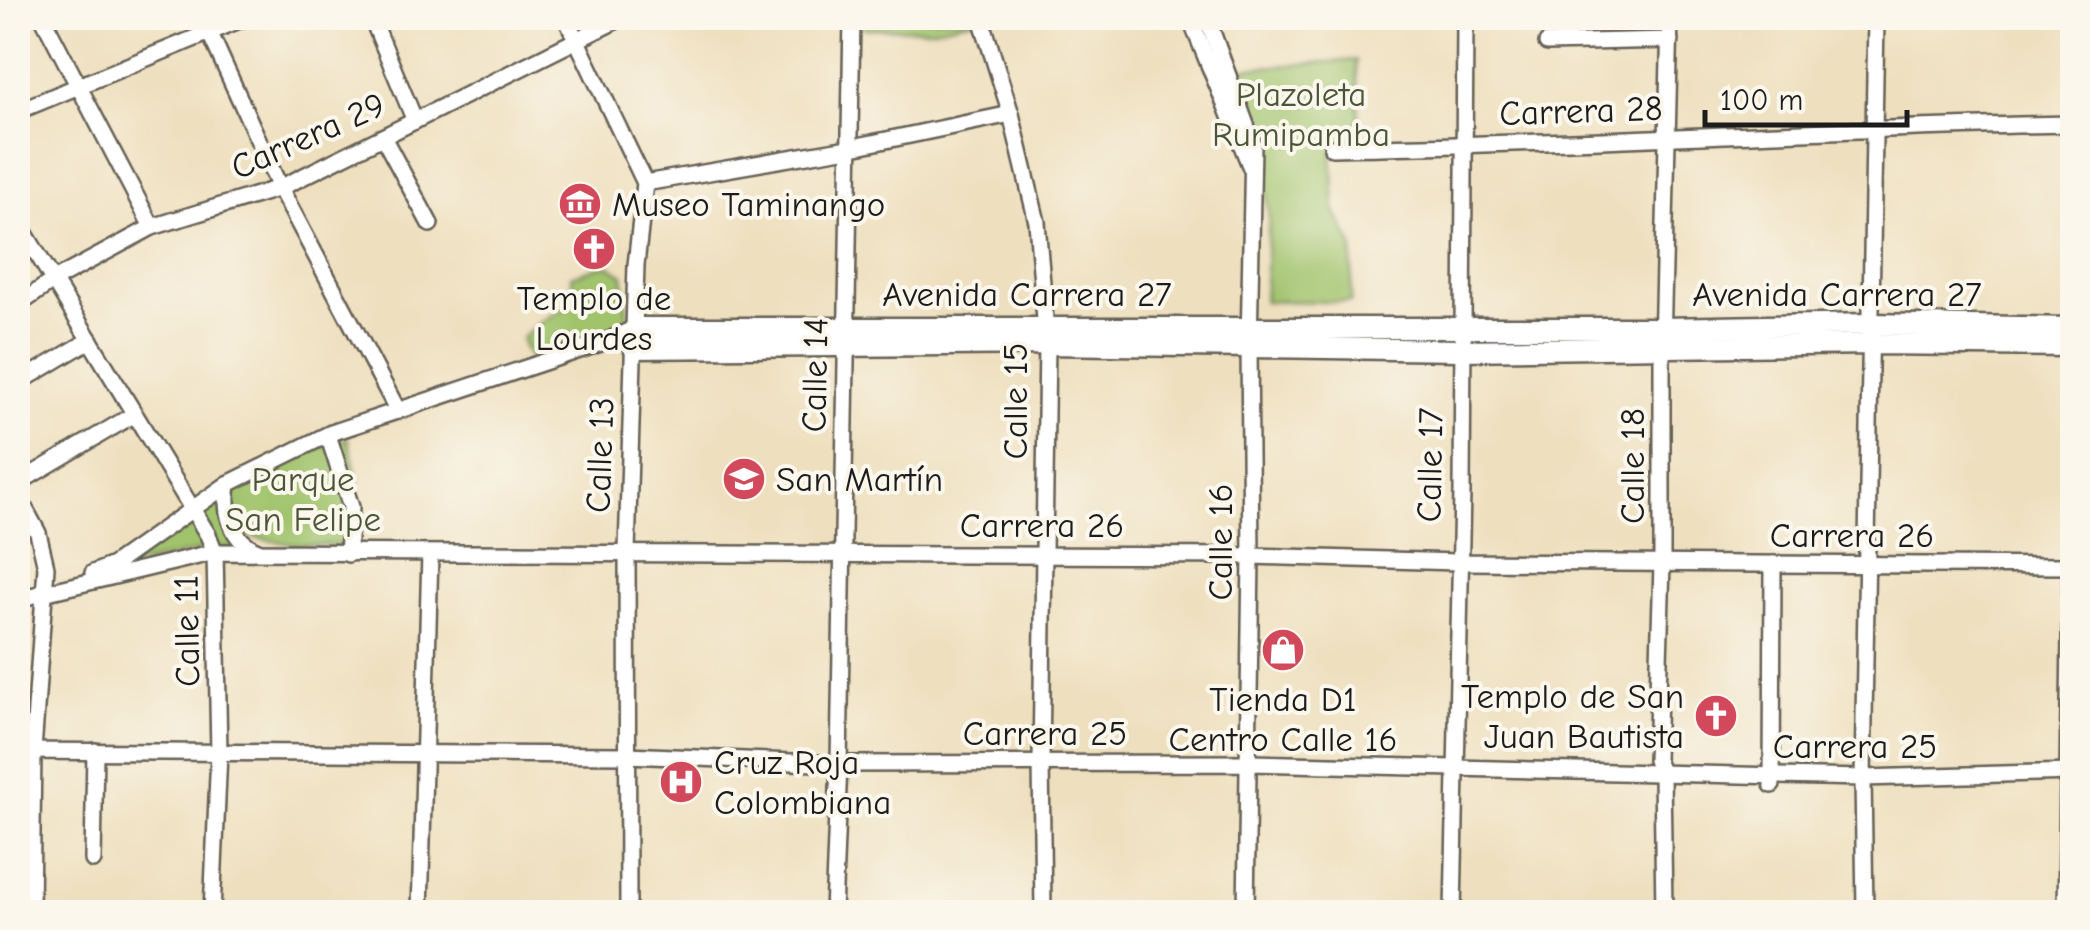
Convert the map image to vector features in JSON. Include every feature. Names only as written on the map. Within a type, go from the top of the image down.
[{"type":"main road","name":"Avenida Carrera 27","points":[[635,338],[1249,336],[1460,328],[1662,336],[2072,328]]},
{"type":"main road","name":"Avenida Carrera 27","points":[[1872,334],[2072,346]]},
{"type":"main road","name":"Avenida Carrera 27","points":[[1249,336],[1460,350],[1662,336]]},
{"type":"street","points":[[43,18],[152,227]]},
{"type":"street","points":[[18,111],[206,25],[244,18]]},
{"type":"street","points":[[372,18],[415,121]]},
{"type":"street","points":[[566,18],[644,183],[848,148],[1011,114]]},
{"type":"street","name":"Carrera 29","points":[[18,304],[152,227],[280,188],[621,18]]},
{"type":"street","name":"Calle 14","points":[[834,912],[852,18]]},
{"type":"street","name":"Calle 15","points":[[981,18],[1011,114],[1037,222],[1046,335],[1041,762],[1044,912]]},
{"type":"street","name":"Calle 16","points":[[1190,18],[1252,172]]},
{"type":"street","name":"Calle 16","points":[[1207,18],[1254,144],[1246,912]]},
{"type":"street","name":"Calle 17","points":[[1453,912],[1462,492],[1460,328],[1465,18]]},
{"type":"street","name":"Calle 18","points":[[1664,912],[1662,774],[1656,760],[1670,18]]},
{"type":"street","points":[[1866,912],[1863,778],[1876,18]]},
{"type":"street","points":[[206,25],[280,188],[398,411]]},
{"type":"street","points":[[1547,43],[1670,40]]},
{"type":"street","name":"Carrera 28","points":[[1332,148],[2072,124]]},
{"type":"street","points":[[383,136],[430,224]]},
{"type":"street","name":"Calle 13","points":[[628,912],[627,551],[636,265],[644,183]]},
{"type":"street","name":"Calle 11","points":[[18,222],[215,552],[220,753],[212,912]]},
{"type":"street","name":"Avenida Carrera 27","points":[[42,593],[114,565],[228,484],[328,435],[607,341],[635,338]]},
{"type":"street","points":[[18,382],[90,340]]},
{"type":"street","points":[[18,483],[134,415]]},
{"type":"street","points":[[328,435],[350,507],[348,554]]},
{"type":"street","name":"Calle 11","points":[[228,484],[227,514],[235,532],[248,547],[267,555]]},
{"type":"street","points":[[18,496],[38,533],[46,566],[25,751],[25,862],[31,912]]},
{"type":"street","points":[[2066,912],[2072,500]]},
{"type":"street","name":"Carrera 26","points":[[18,599],[215,552],[1043,554],[1458,562],[2072,566]]},
{"type":"street","points":[[420,912],[430,554]]},
{"type":"street","points":[[1772,781],[1773,564]]},
{"type":"street","name":"Carrera 25","points":[[25,751],[627,755],[839,764],[1248,763],[1662,774],[1772,781],[2070,772]]},
{"type":"street","points":[[93,860],[95,751]]},
{"type":"green space","points":[[864,18],[978,19],[930,29],[864,28]]},
{"type":"green space","name":"Plazoleta Rumipamba","points":[[1356,60],[1360,152],[1332,153],[1335,211],[1353,246],[1351,302],[1264,301],[1269,218],[1265,178],[1237,69]]},
{"type":"green space","points":[[610,266],[623,275],[628,321],[596,340],[531,358],[522,338],[574,303],[572,276]]},
{"type":"green space","name":"Parque San Felipe","points":[[348,438],[358,481],[347,484],[345,545],[296,545],[246,536],[232,509],[235,486],[316,447]]},
{"type":"green space","points":[[222,499],[242,547],[217,548],[200,515]]},
{"type":"green space","points":[[192,521],[208,549],[124,568]]},
{"type":"place","name":"Museo Taminango","points":[[580,204]]},
{"type":"place","name":"Templo de Lourdes","points":[[594,249]]},
{"type":"place","name":"San Martín","points":[[744,479]]},
{"type":"place","name":"Tienda D1 Centro Calle 16","points":[[1283,650]]},
{"type":"place","name":"Templo de San Juan Bautista","points":[[1716,716]]},
{"type":"place","name":"Cruz Roja Colombiana","points":[[681,782]]}]
